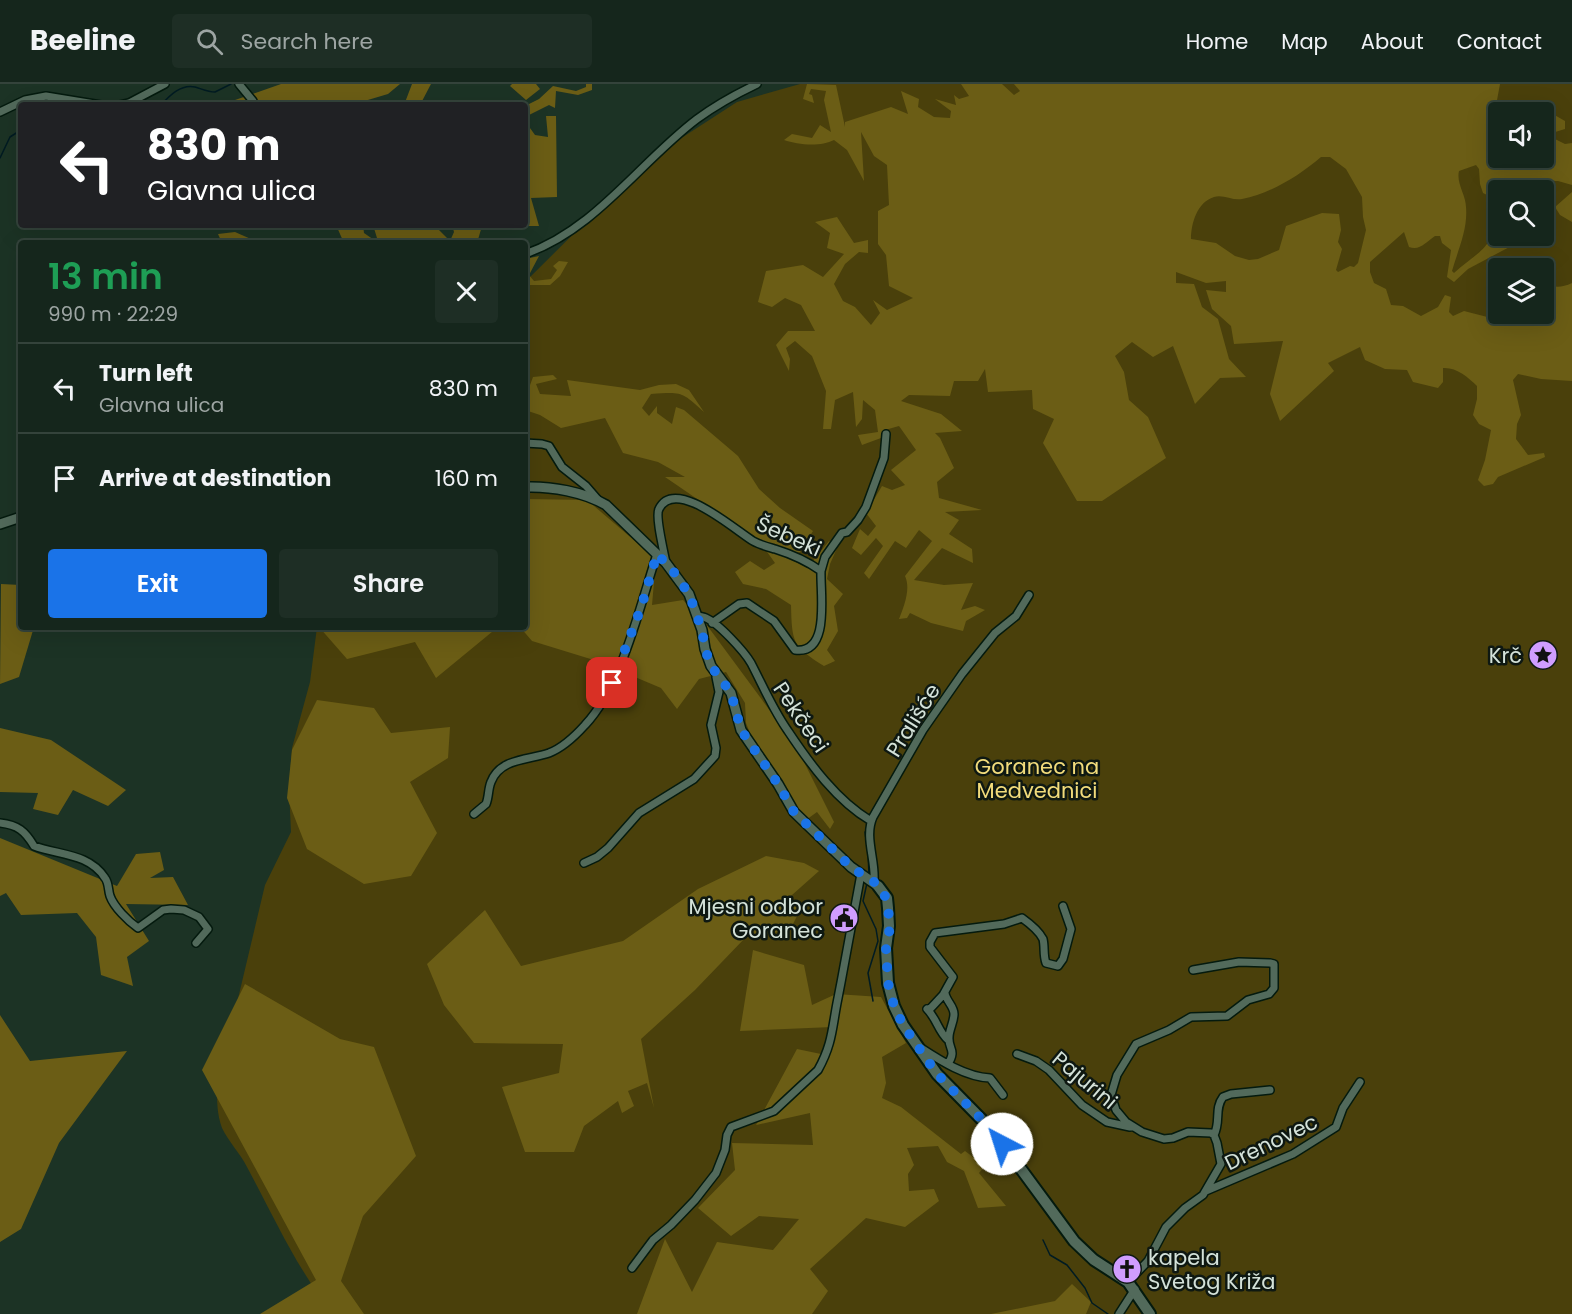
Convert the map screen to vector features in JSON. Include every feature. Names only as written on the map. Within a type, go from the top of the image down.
[{"type":"main road","points":[[870,880],[887,898],[890,927],[886,948],[888,983],[894,1006],[903,1025],[937,1074],[993,1131],[1074,1241],[1094,1260],[1132,1286],[1150,1314]]},
{"type":"street","points":[[131,102],[165,84]]},
{"type":"street","points":[[239,84],[253,101]]},
{"type":"street","points":[[528,253],[554,243],[582,222],[696,119],[728,98],[757,84]]},
{"type":"street","points":[[20,102],[45,96],[82,102]]},
{"type":"street","points":[[0,111],[18,103]]},
{"type":"street","name":"Šebeki","points":[[666,563],[663,539],[657,522],[658,510],[664,502],[682,499],[689,500],[713,513],[755,543],[799,558],[820,571],[825,557],[842,533],[847,532],[866,507],[884,458],[886,434]]},
{"type":"street","points":[[528,443],[549,446],[562,467],[586,486],[599,501]]},
{"type":"street","points":[[528,487],[563,491],[599,501],[606,505],[666,563],[689,594],[708,658],[731,693],[741,730],[794,812],[851,867],[870,880]]},
{"type":"street","points":[[0,524],[18,518]]},
{"type":"street","points":[[474,814],[486,804],[490,795],[490,782],[503,766],[555,750],[584,726],[598,710],[612,683],[641,608],[657,554]]},
{"type":"street","name":"Pekčeci","points":[[712,623],[733,608],[747,603],[774,621],[795,650],[807,650],[814,645],[819,633],[822,607],[820,571]]},
{"type":"street","name":"Prališće","points":[[871,821],[937,710],[985,644],[994,633],[1016,616],[1029,595]]},
{"type":"street","name":"Pekčeci","points":[[697,616],[705,617],[745,656],[787,730],[834,792],[861,816],[871,821]]},
{"type":"street","points":[[584,863],[597,857],[608,848],[639,813],[694,779],[711,762],[716,748],[711,725],[719,692],[716,677],[718,675]]},
{"type":"street","points":[[632,1268],[653,1240],[695,1200],[716,1173],[726,1150],[727,1134],[731,1127],[774,1111],[818,1070],[823,1061],[834,1029],[849,932],[875,870],[869,840],[871,821]]},
{"type":"street","points":[[0,823],[20,828],[33,846],[76,856],[98,869],[107,879],[110,897],[131,923],[138,928],[163,910],[184,910],[199,917],[208,929],[196,943]]},
{"type":"street","points":[[948,1064],[953,1050],[928,1010],[945,993],[953,977],[930,947],[935,933],[1004,924],[1022,918],[1035,929],[1043,940],[1043,955],[1046,963],[1058,966],[1061,964],[1071,930],[1063,906]]},
{"type":"street","name":"Pajurini","points":[[1132,1127],[1116,1110],[1111,1095],[1117,1075],[1136,1044],[1191,1017],[1227,1016],[1248,1000],[1269,994],[1274,988],[1275,969],[1274,964],[1270,963],[1239,962],[1193,970]]},
{"type":"street","points":[[945,993],[945,998],[953,1008],[954,1014],[948,1040]]},
{"type":"street","points":[[916,1045],[948,1064],[982,1078],[990,1078],[1003,1095]]},
{"type":"street","name":"Pajurini","points":[[1017,1054],[1036,1061],[1049,1070],[1082,1105],[1107,1122],[1132,1127],[1164,1139],[1188,1132],[1205,1132],[1214,1135]]},
{"type":"street","name":"Drenovec","points":[[1206,1191],[1293,1154],[1336,1128],[1343,1108],[1360,1082]]},
{"type":"street","points":[[1119,1314],[1132,1286],[1166,1227],[1206,1191],[1221,1164],[1214,1135],[1218,1128],[1217,1110],[1223,1097],[1270,1090]]},
{"type":"green space","name":"Goranec na Medvednici","points":[[800,84],[1572,84],[1572,1314],[333,1314],[308,1279],[244,1162],[227,1138],[218,1113],[217,1087],[265,885],[291,832],[289,788],[292,748],[310,682],[317,630],[528,630],[528,279],[649,159],[737,102]]},
{"type":"shaded area","points":[[281,84],[400,84],[388,94],[361,102],[234,102]]},
{"type":"shaded area","points":[[412,84],[431,84],[422,102],[405,102]]},
{"type":"shaded area","points":[[512,84],[536,84],[540,89],[526,100],[510,86]]},
{"type":"shaded area","points":[[586,84],[592,84],[592,90],[578,95],[556,91],[555,108],[549,105],[528,116],[528,104],[539,99],[553,86],[576,91],[586,87]]},
{"type":"shaded area","points":[[807,84],[836,85],[845,127],[845,122],[891,107],[908,114],[901,91],[919,99],[918,107],[934,117],[950,118],[951,111],[935,99],[956,105],[954,95],[959,99],[969,96],[961,84],[1002,84],[1014,95],[1020,91],[1014,84],[1500,84],[1497,102],[1488,102],[1488,168],[1554,168],[1554,138],[1565,144],[1572,143],[1572,185],[1554,180],[1508,178],[1508,180],[1488,180],[1488,196],[1483,193],[1479,169],[1476,165],[1459,171],[1458,176],[1466,202],[1466,223],[1452,271],[1454,273],[1478,254],[1488,242],[1488,246],[1511,246],[1468,269],[1454,282],[1447,277],[1451,250],[1442,243],[1440,236],[1435,236],[1423,245],[1413,248],[1409,247],[1404,232],[1370,262],[1370,272],[1374,283],[1386,289],[1391,305],[1403,306],[1421,316],[1438,307],[1445,295],[1451,297],[1449,312],[1453,316],[1464,311],[1488,317],[1488,324],[1554,324],[1554,286],[1572,283],[1572,381],[1541,379],[1518,374],[1513,380],[1521,415],[1517,424],[1516,439],[1528,455],[1544,453],[1545,457],[1498,477],[1493,484],[1484,486],[1478,480],[1491,430],[1479,424],[1473,415],[1477,386],[1462,373],[1448,368],[1443,368],[1443,382],[1438,388],[1413,382],[1407,370],[1385,369],[1365,360],[1360,347],[1328,363],[1334,371],[1280,421],[1270,394],[1283,341],[1234,344],[1231,326],[1212,309],[1206,290],[1226,292],[1226,281],[1206,283],[1176,272],[1176,283],[1194,284],[1202,307],[1218,319],[1229,359],[1246,377],[1220,378],[1195,404],[1173,346],[1153,357],[1132,342],[1115,356],[1124,372],[1129,400],[1148,417],[1166,458],[1102,501],[1077,501],[1043,443],[1054,419],[1033,409],[1032,390],[988,392],[985,369],[978,381],[954,381],[950,396],[909,395],[901,401],[941,414],[962,431],[935,433],[940,438],[954,468],[937,482],[939,498],[982,510],[945,512],[959,520],[949,534],[972,549],[973,563],[942,548],[914,580],[944,585],[973,583],[961,610],[975,606],[985,610],[966,621],[963,631],[931,623],[910,613],[907,618],[899,619],[907,592],[905,576],[932,541],[919,530],[906,548],[895,541],[869,579],[864,573],[883,546],[876,538],[861,555],[852,548],[860,529],[868,536],[876,526],[866,513],[882,486],[892,490],[905,485],[891,470],[916,450],[899,426],[885,430],[881,438],[862,445],[858,435],[878,432],[875,410],[863,400],[862,419],[856,427],[853,392],[835,400],[831,429],[823,429],[826,391],[812,356],[795,341],[786,348],[790,359],[789,371],[776,345],[788,331],[815,331],[801,305],[785,298],[772,307],[758,302],[766,271],[803,265],[823,277],[844,254],[827,248],[830,233],[815,222],[837,217],[854,243],[868,240],[868,253],[859,252],[845,264],[834,284],[843,301],[855,307],[871,325],[880,313],[873,300],[887,310],[913,298],[889,286],[886,255],[878,244],[878,211],[889,205],[887,165],[874,156],[861,132],[864,181],[847,150],[834,140],[823,144],[809,144],[784,140],[792,134],[812,138],[820,125],[831,132],[824,100],[826,91],[811,89],[809,94],[812,95],[814,103],[803,99]],"holes":[[[1321,157],[1330,157],[1346,169],[1362,197],[1366,230],[1358,263],[1354,267],[1350,266],[1338,272],[1336,270],[1342,249],[1338,242],[1341,230],[1339,214],[1322,213],[1286,226],[1279,250],[1258,259],[1249,260],[1235,256],[1216,243],[1191,239],[1196,214],[1208,200],[1217,196],[1242,199],[1263,193],[1294,177]]]},
{"type":"shaded area","points":[[1554,115],[1565,121],[1565,129],[1554,132]]},
{"type":"shaded area","points":[[546,116],[556,116],[557,197],[531,198],[539,226],[528,226],[528,125],[535,135],[548,137]]},
{"type":"shaded area","points":[[1572,192],[1572,222],[1560,215],[1555,207]]},
{"type":"shaded area","points":[[337,228],[363,228],[364,233],[374,240],[343,240]]},
{"type":"shaded area","points":[[374,228],[437,228],[449,240],[380,240],[377,238]]},
{"type":"shaded area","points":[[453,228],[481,228],[478,240],[450,240],[454,232]]},
{"type":"shaded area","points":[[235,232],[253,240],[221,240],[218,234]]},
{"type":"shaded area","points":[[539,256],[529,275],[534,281],[551,279],[557,270],[553,266],[559,261],[568,262],[560,276],[550,285],[528,285],[528,258]]},
{"type":"shaded area","points":[[553,375],[557,379],[536,384],[540,394],[571,396],[567,380],[640,390],[659,385],[676,384],[689,390],[704,412],[690,400],[675,393],[651,394],[642,408],[649,416],[657,406],[657,413],[672,424],[676,407],[684,410],[738,456],[759,489],[780,508],[813,531],[800,552],[782,555],[807,568],[829,541],[837,548],[827,579],[843,594],[834,606],[838,631],[827,650],[835,661],[824,666],[805,653],[793,635],[791,605],[766,589],[743,584],[735,572],[750,561],[764,570],[775,563],[760,542],[665,477],[685,477],[658,462],[623,453],[605,418],[561,428],[540,415],[528,411],[528,388],[533,377]]},
{"type":"shaded area","points":[[528,499],[587,500],[656,559],[652,605],[683,600],[706,624],[796,746],[834,822],[830,829],[817,812],[806,820],[792,805],[754,743],[746,723],[745,703],[726,672],[699,679],[677,709],[661,688],[597,661],[532,641],[523,630],[528,630]]},
{"type":"shaded area","points":[[1,584],[18,585],[18,630],[33,630],[19,677],[0,684]]},
{"type":"shaded area","points":[[322,630],[494,630],[436,678],[415,642],[347,659]]},
{"type":"shaded area","points":[[317,700],[374,708],[391,733],[450,727],[448,758],[410,782],[437,833],[411,876],[364,884],[307,849],[287,798],[292,750]]},
{"type":"shaded area","points":[[0,728],[51,740],[126,790],[108,806],[73,790],[58,815],[33,809],[38,793],[0,792]]},
{"type":"shaded area","points":[[0,838],[117,886],[136,854],[160,852],[164,870],[150,878],[173,877],[188,905],[126,904],[149,941],[127,957],[133,986],[101,975],[96,937],[77,913],[21,915],[6,893],[0,896]]},
{"type":"shaded area","points":[[766,856],[804,863],[819,871],[783,903],[801,908],[790,930],[745,938],[695,990],[641,1039],[654,1108],[647,1083],[628,1091],[634,1106],[622,1113],[618,1101],[584,1126],[574,1152],[525,1152],[502,1087],[559,1073],[563,1044],[474,1043],[444,1005],[427,964],[485,910],[521,966],[623,941],[698,889]]},
{"type":"shaded area","points":[[753,950],[804,965],[812,1005],[836,994],[881,997],[906,1043],[882,1057],[886,1083],[882,1098],[901,1107],[961,1154],[965,1151],[985,1166],[979,1173],[1006,1206],[978,1208],[964,1171],[947,1162],[938,1146],[907,1148],[914,1165],[908,1174],[909,1191],[934,1189],[939,1201],[905,1227],[866,1218],[810,1269],[828,1291],[812,1314],[637,1314],[665,1239],[692,1292],[717,1242],[773,1250],[799,1219],[759,1216],[731,1236],[698,1208],[735,1170],[732,1143],[813,1145],[810,1113],[756,1125],[797,1049],[821,1054],[832,1027],[740,1031]]},
{"type":"shaded area","points":[[245,984],[340,1039],[374,1047],[416,1156],[363,1216],[341,1281],[364,1314],[260,1314],[316,1280],[202,1070]]},
{"type":"shaded area","points":[[0,1015],[30,1061],[127,1051],[59,1143],[21,1229],[0,1242]]},
{"type":"shaded area","points":[[1072,1284],[1091,1302],[1086,1314],[991,1314],[1055,1301]]},
{"type":"waterway","points":[[164,102],[172,94],[185,87],[215,92],[231,84]]},
{"type":"waterway","points":[[0,158],[10,137],[18,132]]},
{"type":"waterway","points":[[865,832],[867,846]]},
{"type":"waterway","points":[[868,851],[869,876]]},
{"type":"waterway","points":[[867,883],[863,901],[876,929],[878,941],[868,973],[873,1001]]},
{"type":"waterway","points":[[1043,1240],[1050,1255],[1067,1265],[1085,1288],[1092,1303],[1108,1314]]},
{"type":"place","name":"Krč","points":[[1543,655]]},
{"type":"place","name":"Mjesni odbor Goranec","points":[[844,918]]},
{"type":"place","name":"kapela Svetog Križa","points":[[1127,1269]]},
{"type":"route","points":[[612,683],[641,608],[657,554],[673,571],[689,594],[702,630],[711,666],[731,693],[741,730],[768,768],[787,802],[798,818],[851,867],[874,882],[887,898],[890,927],[886,948],[888,983],[894,1006],[903,1025],[937,1074],[993,1131],[1002,1144]]}]
